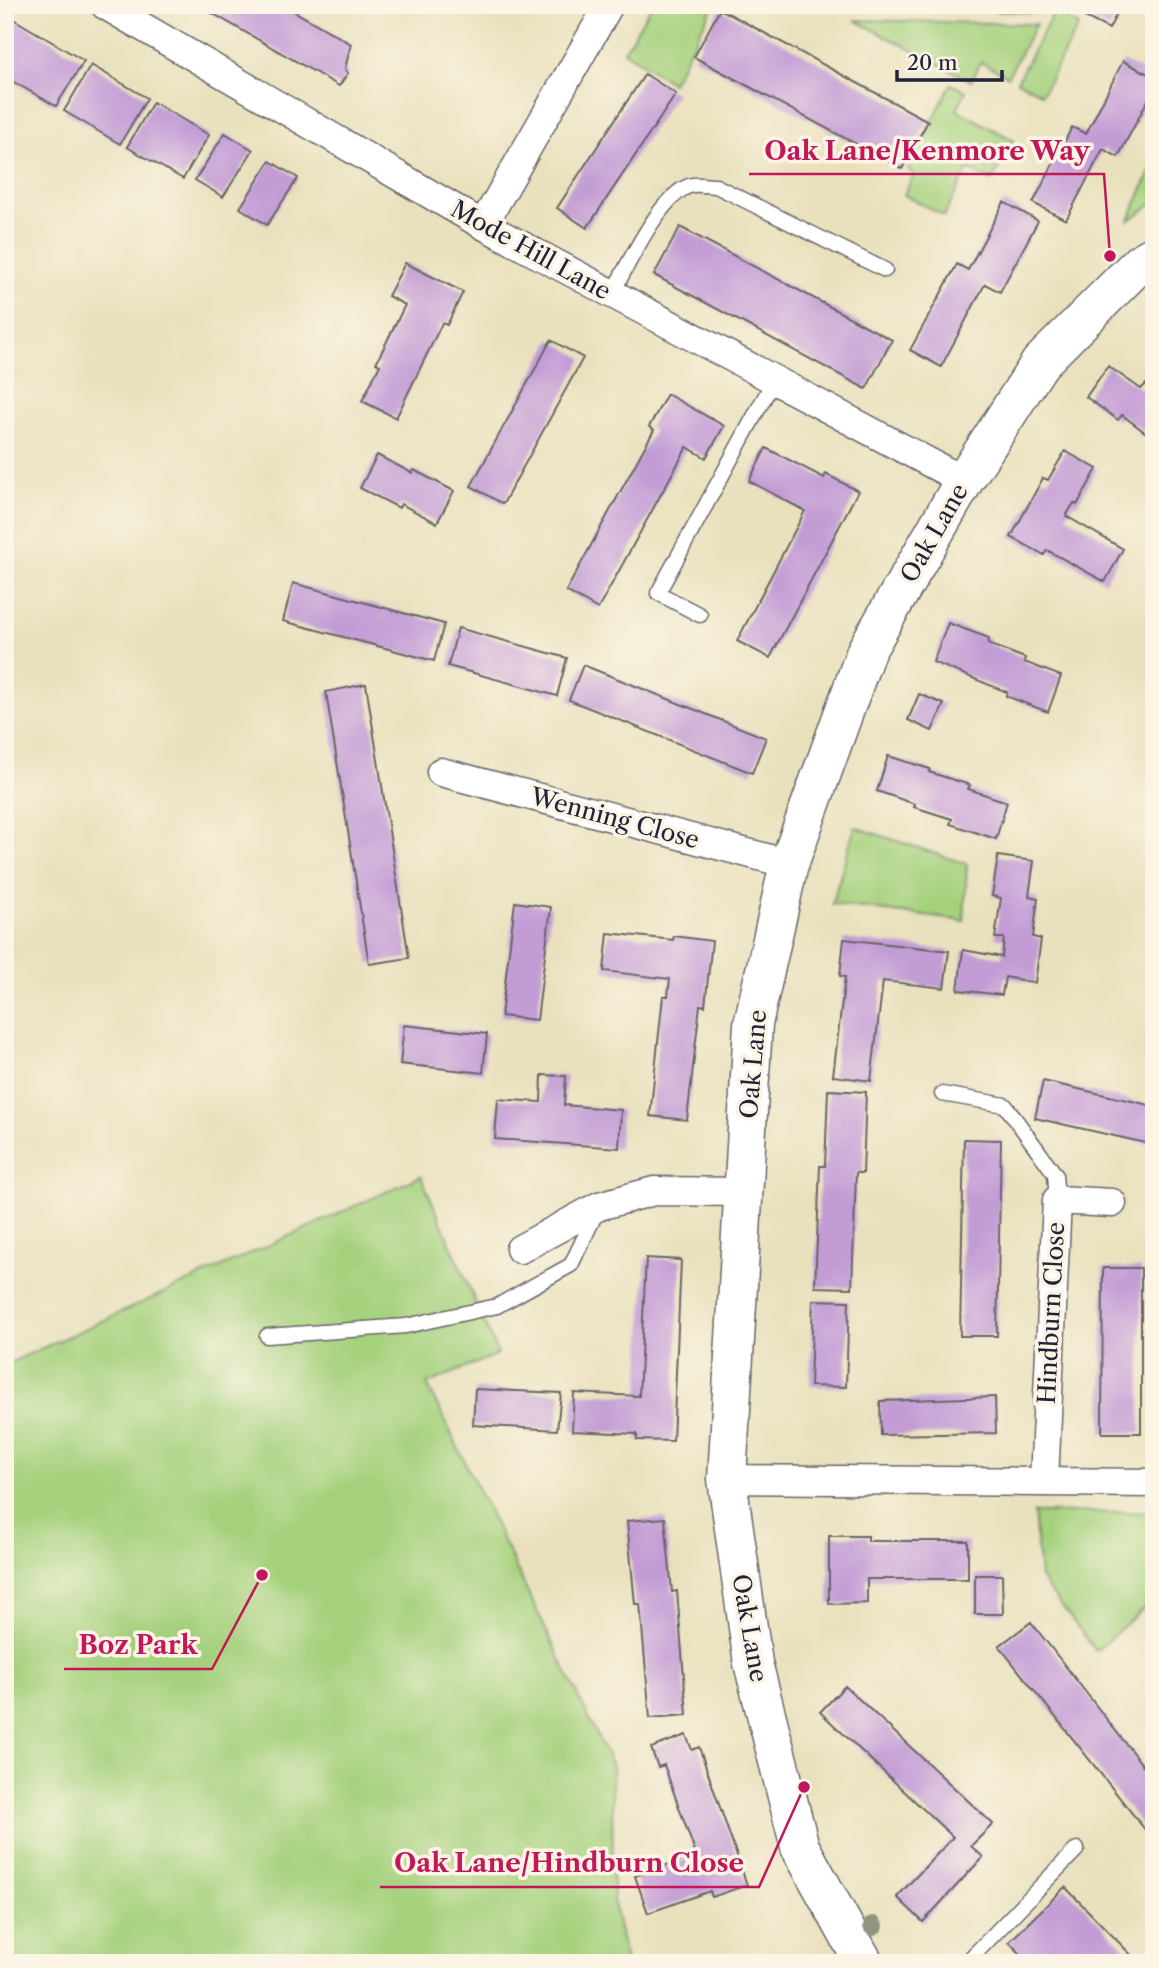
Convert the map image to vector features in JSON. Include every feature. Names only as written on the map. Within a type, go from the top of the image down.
[{"type":"street","points":[[483,225],[610,5]]},
{"type":"street","name":"Mode Hill Lane","points":[[117,8],[483,225],[964,481]]},
{"type":"street","name":"Oak Lane","points":[[864,1963],[800,1847],[753,1663],[727,1479],[753,1024],[789,864],[866,651],[964,481],[1040,362],[1149,266]]},
{"type":"street","name":"Wenning Close","points":[[441,772],[789,864]]},
{"type":"street","points":[[520,1249],[599,1206],[654,1191],[743,1192]]},
{"type":"street","name":"Hindburn Close","points":[[1044,1481],[1057,1200],[1112,1203]]},
{"type":"street","points":[[727,1479],[1154,1483]]},
{"type":"lane","points":[[612,294],[669,199],[691,185],[716,186],[885,270]]},
{"type":"lane","points":[[700,615],[658,593],[774,380]]},
{"type":"lane","points":[[942,1094],[1005,1105],[1055,1174],[1057,1200]]},
{"type":"lane","points":[[267,1336],[407,1326],[497,1306],[571,1265],[599,1206]]},
{"type":"lane","points":[[967,1963],[1077,1849]]},
{"type":"green space","points":[[652,5],[714,5],[672,83],[624,51]]},
{"type":"green space","points":[[998,5],[1042,5],[1038,13],[996,11]]},
{"type":"green space","points":[[1054,12],[1079,25],[1042,94],[1017,81]]},
{"type":"green space","points":[[855,20],[1036,24],[1008,76],[981,62],[971,81]]},
{"type":"green space","points":[[951,84],[966,91],[957,110],[1013,140],[992,181],[968,169],[944,216],[904,195],[914,174],[908,170]]},
{"type":"green space","points":[[1154,163],[1154,203],[1129,220]]},
{"type":"green space","points":[[855,827],[967,864],[964,921],[832,904]]},
{"type":"green space","points":[[421,1176],[498,1354],[427,1384],[612,1766],[613,1899],[626,1963],[5,1963],[5,1365]]},
{"type":"green space","points":[[1154,1512],[1154,1599],[1096,1651],[1040,1578],[1034,1513]]},
{"type":"building","points":[[198,5],[283,5],[351,44],[345,69],[348,73],[339,86]]},
{"type":"building","points":[[1079,5],[1121,5],[1109,29],[1075,12]]},
{"type":"building","points":[[720,9],[928,121],[902,169],[694,57]]},
{"type":"building","points":[[5,14],[84,61],[56,106],[5,77]]},
{"type":"building","points":[[1123,61],[1152,76],[1154,72],[1154,101],[1149,98],[1118,157],[1103,149],[1066,220],[1033,203],[1072,127],[1086,134]]},
{"type":"building","points":[[91,65],[147,98],[120,144],[64,111]]},
{"type":"building","points":[[645,74],[676,94],[587,228],[557,208]]},
{"type":"building","points":[[153,102],[209,135],[183,179],[127,147]]},
{"type":"building","points":[[225,133],[253,150],[223,197],[195,180]]},
{"type":"building","points":[[270,161],[298,178],[267,225],[240,208]]},
{"type":"building","points":[[1004,202],[1038,221],[1000,292],[985,284],[941,367],[910,350],[957,264],[968,270]]},
{"type":"building","points":[[680,227],[892,340],[866,389],[654,275]]},
{"type":"building","points":[[405,263],[463,292],[447,325],[442,323],[396,418],[362,401],[380,365],[376,363],[405,305],[388,296]]},
{"type":"building","points":[[551,340],[583,358],[503,504],[471,486]]},
{"type":"building","points":[[1108,366],[1141,389],[1146,384],[1154,389],[1154,439],[1122,415],[1118,420],[1086,397]]},
{"type":"building","points":[[667,394],[724,426],[706,458],[687,447],[598,609],[566,591],[654,430],[649,427]]},
{"type":"building","points":[[766,448],[824,478],[826,474],[858,491],[770,658],[737,641],[805,511],[749,481]]},
{"type":"building","points":[[1065,451],[1097,469],[1077,505],[1074,503],[1066,516],[1123,549],[1105,582],[1047,550],[1044,555],[1011,537],[1043,478],[1048,480]]},
{"type":"building","points":[[377,455],[454,491],[437,523],[401,504],[399,508],[360,488]]},
{"type":"building","points":[[293,583],[444,624],[434,661],[283,621]]},
{"type":"building","points":[[948,623],[989,638],[988,644],[1061,676],[1048,712],[933,662]]},
{"type":"building","points":[[458,628],[567,658],[557,696],[448,666]]},
{"type":"building","points":[[583,665],[766,738],[752,773],[569,700]]},
{"type":"building","points":[[366,684],[409,958],[369,964],[326,692]]},
{"type":"building","points":[[919,694],[944,704],[932,731],[908,720]]},
{"type":"building","points":[[888,756],[930,769],[929,772],[970,785],[968,789],[1007,802],[996,839],[950,824],[952,819],[877,791]]},
{"type":"building","points":[[998,856],[1034,861],[1029,896],[1038,898],[1033,937],[1041,939],[1035,983],[1005,977],[1002,995],[958,990],[963,950],[1002,957],[1004,938],[995,938],[1001,898],[992,896]]},
{"type":"building","points":[[515,902],[551,907],[537,1020],[501,1016]]},
{"type":"building","points":[[608,933],[712,941],[705,1006],[700,1005],[687,1120],[650,1116],[663,996],[668,996],[670,979],[604,971]]},
{"type":"building","points":[[844,939],[949,951],[944,988],[883,981],[871,1081],[833,1076],[845,977],[840,976]]},
{"type":"building","points":[[404,1025],[487,1034],[483,1073],[400,1064]]},
{"type":"building","points":[[542,1075],[566,1076],[564,1105],[621,1110],[619,1148],[495,1139],[498,1099],[541,1102]]},
{"type":"building","points":[[1043,1081],[1154,1106],[1154,1129],[1150,1144],[1035,1118]]},
{"type":"building","points":[[828,1090],[866,1092],[863,1173],[856,1173],[852,1288],[815,1287],[820,1166],[825,1166]]},
{"type":"building","points":[[964,1139],[1001,1140],[997,1336],[960,1336]]},
{"type":"building","points":[[646,1258],[681,1260],[673,1441],[637,1440],[637,1434],[572,1431],[574,1393],[639,1396]]},
{"type":"building","points":[[1103,1268],[1141,1268],[1141,1433],[1102,1433]]},
{"type":"building","points":[[813,1300],[849,1301],[846,1387],[810,1386]]},
{"type":"building","points":[[475,1389],[561,1393],[557,1430],[473,1425]]},
{"type":"building","points":[[995,1397],[996,1433],[881,1435],[880,1401]]},
{"type":"building","points":[[665,1518],[672,1592],[677,1591],[687,1715],[650,1718],[640,1604],[635,1604],[627,1521]]},
{"type":"building","points":[[829,1536],[868,1536],[868,1541],[968,1541],[968,1579],[867,1579],[867,1603],[829,1604]]},
{"type":"building","points":[[975,1575],[1002,1575],[1003,1614],[975,1614]]},
{"type":"building","points":[[1031,1622],[1154,1780],[1154,1826],[1147,1832],[999,1646]]},
{"type":"building","points":[[845,1686],[993,1824],[971,1846],[983,1857],[923,1922],[897,1897],[953,1837],[820,1712]]},
{"type":"building","points":[[686,1735],[692,1750],[699,1747],[747,1885],[712,1897],[710,1891],[648,1913],[635,1876],[696,1855],[664,1765],[658,1767],[651,1748]]},
{"type":"building","points":[[1065,1887],[1139,1963],[1030,1963],[1009,1942]]},
{"type":"place","name":"Oak Lane/Kenmore Way","points":[[1110,256]]},
{"type":"place","name":"Boz Park","points":[[262,1575]]},
{"type":"place","name":"Oak Lane/Hindburn Close","points":[[804,1787]]}]
